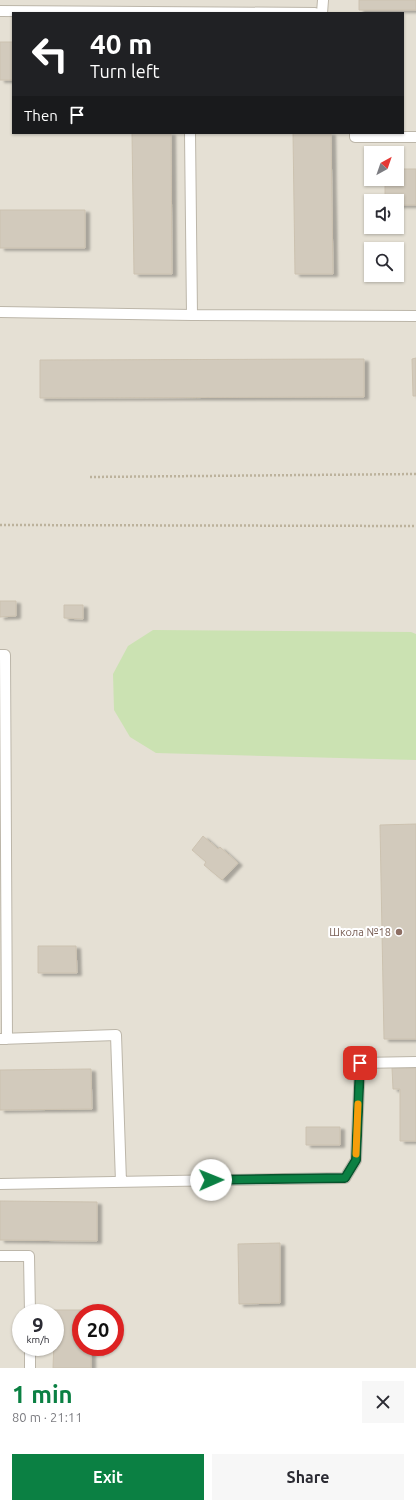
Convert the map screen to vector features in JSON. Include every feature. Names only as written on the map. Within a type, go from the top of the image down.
[{"type":"lane","points":[[322,12],[323,0]]},
{"type":"lane","points":[[0,11],[94,12]]},
{"type":"lane","points":[[190,134],[192,315]]},
{"type":"lane","points":[[355,134],[355,137],[416,137]]},
{"type":"lane","points":[[0,312],[416,316]]},
{"type":"lane","points":[[0,655],[5,655],[3,1039],[116,1035],[121,1182]]},
{"type":"lane","points":[[0,1184],[345,1178],[356,1160],[360,1063],[416,1062]]},
{"type":"lane","points":[[0,1256],[29,1256],[30,1304]]},
{"type":"lane","points":[[30,1356],[30,1368]]},
{"type":"path","points":[[90,477],[416,474]]},
{"type":"path","points":[[0,525],[416,526]]},
{"type":"shaded area","points":[[0,0],[416,0],[416,1368],[0,1368]]},
{"type":"green space","points":[[153,630],[411,632],[416,634],[416,760],[156,753],[130,737],[114,710],[113,674],[128,646]]},
{"type":"building","points":[[359,0],[416,0],[416,10],[359,10]]},
{"type":"building","points":[[0,42],[12,42],[12,80],[0,80]]},
{"type":"building","points":[[132,134],[171,134],[172,274],[134,274]]},
{"type":"building","points":[[293,134],[331,134],[333,274],[295,274]]},
{"type":"building","points":[[404,169],[416,169],[416,205],[404,205],[404,194],[385,194],[385,186],[404,186]]},
{"type":"building","points":[[0,210],[85,210],[85,248],[0,248]]},
{"type":"building","points":[[416,358],[416,396],[413,396],[412,359]]},
{"type":"building","points":[[364,359],[364,397],[40,398],[40,360]]},
{"type":"building","points":[[0,601],[16,601],[16,616],[0,617]]},
{"type":"building","points":[[64,605],[83,605],[83,619],[64,618]]},
{"type":"building","name":"Школа №18","points":[[416,824],[416,1039],[384,1039],[380,825]]},
{"type":"building","points":[[203,836],[218,849],[220,847],[238,863],[222,880],[204,865],[206,862],[192,850]]},
{"type":"building","points":[[38,946],[76,946],[77,973],[38,973]]},
{"type":"building","points":[[392,1068],[416,1068],[416,1141],[400,1141],[400,1089],[393,1089]]},
{"type":"building","points":[[91,1069],[92,1109],[0,1110],[0,1070]]},
{"type":"building","points":[[306,1127],[340,1127],[340,1145],[306,1145]]},
{"type":"building","points":[[0,1201],[97,1202],[97,1241],[0,1240]]},
{"type":"building","points":[[280,1243],[280,1303],[239,1304],[238,1244]]},
{"type":"building","points":[[64,1310],[72,1310],[72,1356],[91,1356],[91,1368],[53,1368],[53,1356],[64,1356]]},
{"type":"slow traffic","points":[[356,1154],[358,1104]]},
{"type":"place","name":"Школа №18","points":[[399,932]]},
{"type":"route","points":[[211,1180],[345,1178],[356,1160],[360,1063]]}]
